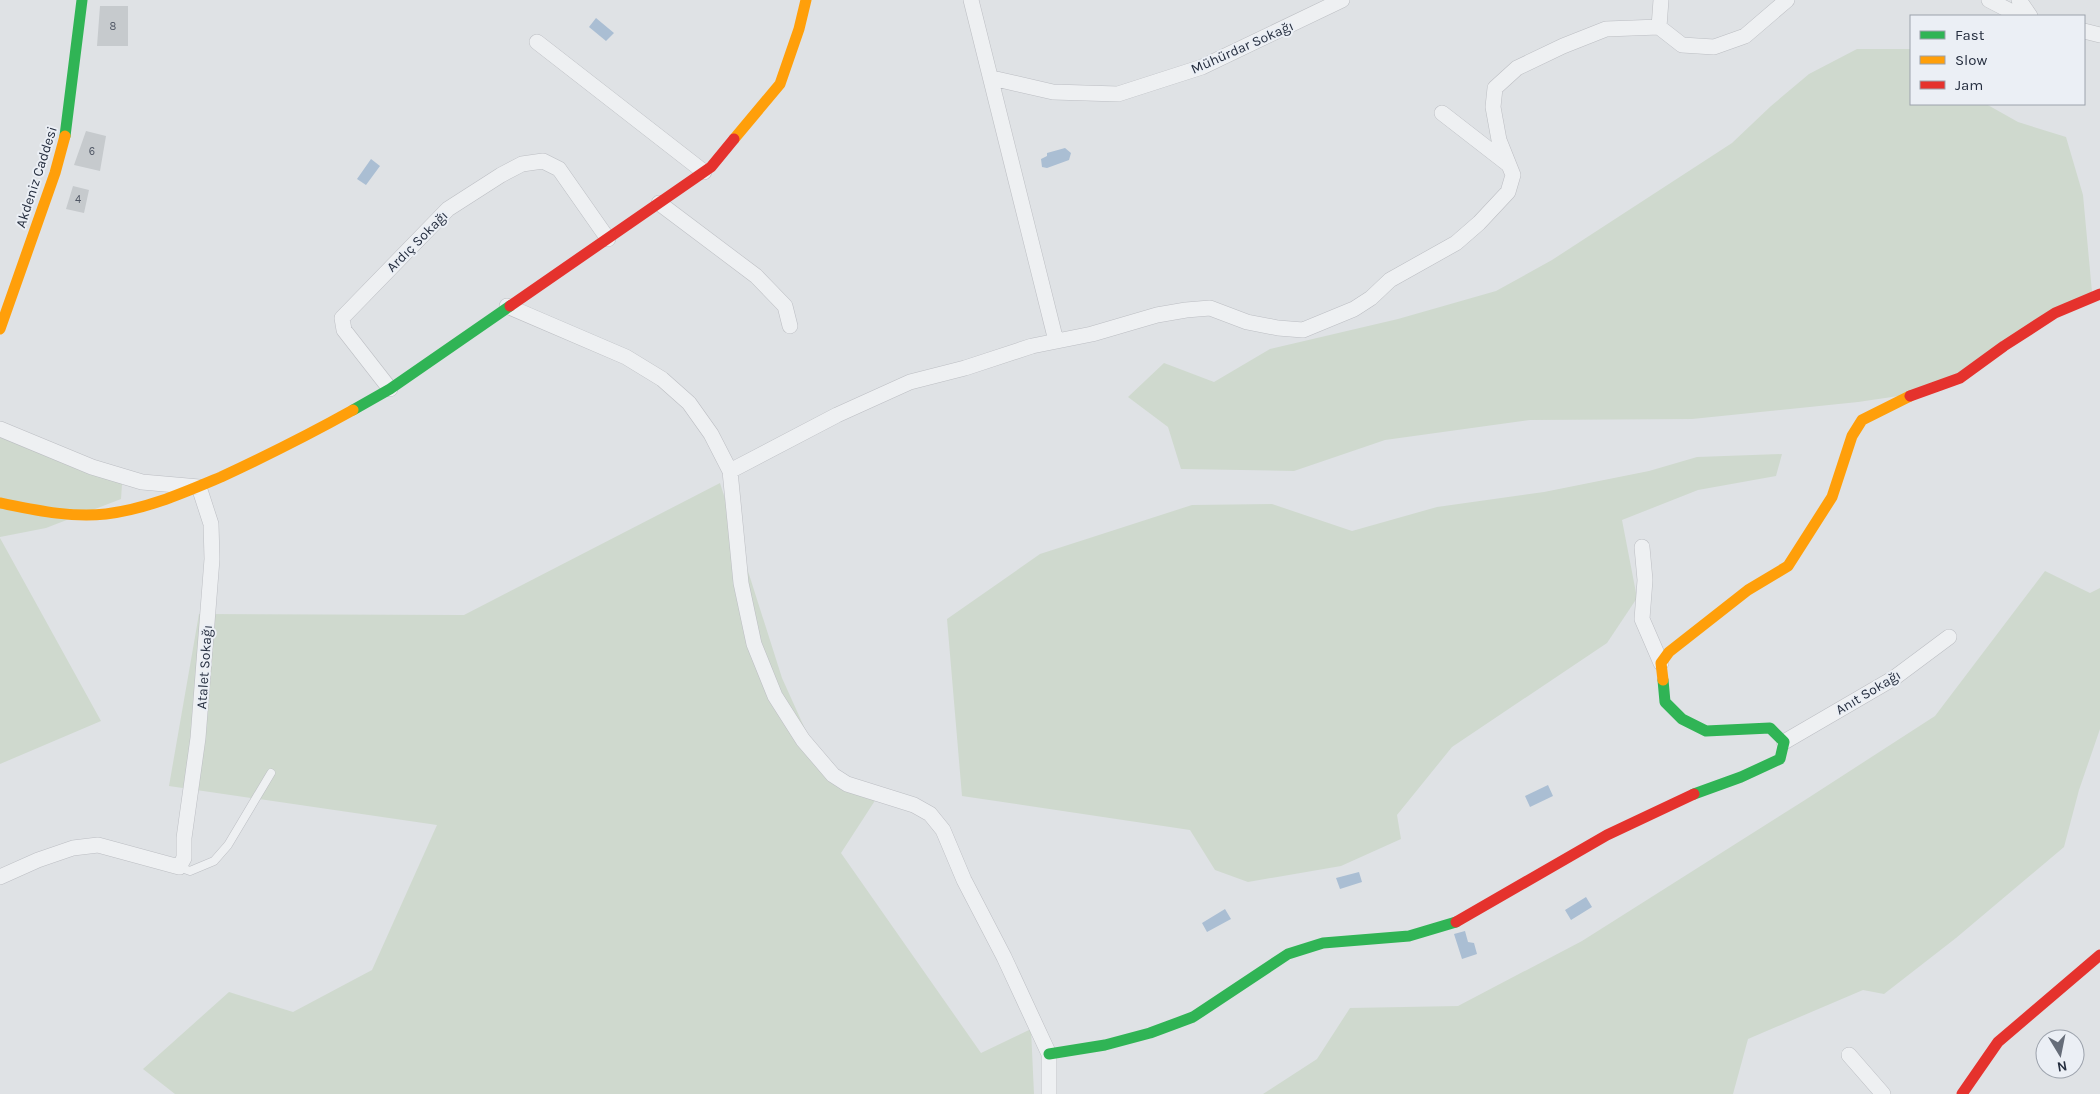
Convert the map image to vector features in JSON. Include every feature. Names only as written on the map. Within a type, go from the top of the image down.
[{"type":"street","name":"Akdeniz Caddesi","points":[[0,330],[55,173],[68,127],[82,0]]},
{"type":"street","points":[[0,503],[52,513],[105,514],[152,505],[199,487],[256,461],[390,389],[507,306],[712,167],[780,84],[799,29],[806,0]]},
{"type":"street","points":[[971,0],[992,78],[1056,342]]},
{"type":"street","name":"Mühürdar Sokağı","points":[[992,78],[1053,92],[1118,94],[1202,67],[1342,0]]},
{"type":"street","points":[[1659,27],[1661,0]]},
{"type":"street","points":[[730,471],[837,415],[910,382],[965,368],[1032,346],[1092,334],[1157,315],[1210,308],[1247,322],[1302,330],[1354,309],[1372,298],[1390,280],[1456,242],[1479,223],[1508,192],[1513,175],[1498,132],[1494,107],[1495,88],[1517,68],[1563,46],[1606,29],[1659,27],[1682,45],[1714,47],[1745,36],[1786,0]]},
{"type":"street","points":[[1989,0],[2018,15]]},
{"type":"street","points":[[2019,0],[2029,15]]},
{"type":"street","points":[[2085,31],[2100,35]]},
{"type":"street","points":[[537,42],[704,172]]},
{"type":"street","points":[[1442,113],[1509,165]]},
{"type":"street","name":"Ardıç Sokağı","points":[[390,389],[344,330],[342,318],[448,209],[501,174],[522,164],[543,161],[559,169],[608,239]]},
{"type":"street","points":[[659,203],[756,276],[785,306],[790,326]]},
{"type":"street","points":[[1661,663],[1669,652],[1748,590],[1788,566],[1832,498],[1852,436],[1862,420],[1901,399],[1960,378],[2004,346],[2055,314],[2100,294]]},
{"type":"street","points":[[507,306],[626,357],[662,379],[689,403],[711,434],[730,471],[741,583],[754,644],[775,696],[803,740],[832,774],[848,784],[914,805],[930,814],[942,830],[964,880],[1004,957],[1049,1054],[1049,1094]]},
{"type":"street","points":[[0,429],[92,467],[133,479],[199,487]]},
{"type":"street","name":"Atalet Sokağı","points":[[179,867],[184,858],[184,838],[198,738],[212,559],[211,524],[199,487]]},
{"type":"street","points":[[1049,1054],[1105,1045],[1150,1033],[1193,1017],[1288,954],[1323,942],[1409,936],[1458,921],[1607,835],[1682,798],[1741,777],[1780,759],[1784,742],[1770,728],[1706,731],[1682,719],[1665,702],[1661,663],[1642,619],[1645,580],[1642,547]]},
{"type":"street","name":"Anıt Sokağı","points":[[1784,742],[1894,678],[1948,637]]},
{"type":"street","points":[[0,877],[38,860],[73,848],[98,845],[179,867]]},
{"type":"street","points":[[1962,1094],[1998,1042],[2100,955]]},
{"type":"street","points":[[1849,1055],[1883,1094]]},
{"type":"lane","points":[[179,867],[190,871],[214,861],[228,845],[271,773]]},
{"type":"shaded area","points":[[1857,49],[1910,49],[1910,105],[1988,105],[2018,122],[2066,137],[2083,195],[2092,292],[1939,390],[1858,402],[1692,419],[1530,420],[1385,440],[1294,471],[1181,469],[1168,427],[1128,397],[1164,363],[1214,382],[1270,349],[1398,319],[1496,291],[1552,260],[1732,143],[1771,106],[1809,74]]},
{"type":"shaded area","points":[[0,429],[122,484],[121,499],[46,528],[0,537]]},
{"type":"shaded area","points":[[1782,454],[1776,476],[1698,490],[1622,520],[1637,598],[1607,643],[1452,747],[1397,815],[1401,839],[1341,866],[1248,882],[1215,870],[1190,830],[962,796],[947,619],[1040,554],[1192,505],[1272,504],[1352,531],[1437,507],[1544,492],[1649,471],[1697,457]]},
{"type":"shaded area","points":[[720,483],[782,678],[824,771],[876,799],[841,853],[981,1053],[1031,1029],[1034,1094],[175,1094],[143,1069],[229,992],[293,1012],[372,970],[437,825],[169,786],[199,614],[464,615]]},
{"type":"shaded area","points":[[0,538],[101,721],[0,764]]},
{"type":"shaded area","points":[[2045,571],[2090,593],[2100,588],[2100,729],[2079,790],[2064,847],[1956,938],[1884,994],[1863,990],[1748,1039],[1733,1094],[1263,1094],[1317,1059],[1350,1008],[1458,1006],[1582,941],[1935,716]]},
{"type":"water","points":[[596,18],[614,33],[606,41],[589,27]]},
{"type":"water","points":[[1065,148],[1071,153],[1069,160],[1047,168],[1042,167],[1041,159],[1047,156],[1047,153]]},
{"type":"water","points":[[371,159],[380,166],[366,185],[357,179]]},
{"type":"water","points":[[1548,785],[1553,796],[1530,807],[1525,796]]},
{"type":"water","points":[[1359,872],[1362,882],[1340,889],[1336,878]]},
{"type":"water","points":[[1586,897],[1592,907],[1571,920],[1565,910]]},
{"type":"water","points":[[1225,909],[1231,919],[1207,932],[1202,923]]},
{"type":"water","points":[[1465,931],[1468,942],[1474,943],[1477,954],[1462,959],[1454,934]]},
{"type":"building","points":[[100,6],[128,6],[128,46],[97,46]]},
{"type":"building","points":[[86,131],[106,136],[100,171],[74,165]]},
{"type":"building","points":[[73,186],[89,190],[84,213],[66,209]]},
{"type":"traffic: fast","points":[[65,136],[82,0]]},
{"type":"traffic: fast","points":[[353,410],[390,389],[510,306]]},
{"type":"traffic: fast","points":[[1663,680],[1665,702],[1682,719],[1706,731],[1770,728],[1784,742],[1780,759],[1741,777],[1694,794]]},
{"type":"traffic: fast","points":[[1049,1054],[1105,1045],[1150,1033],[1193,1017],[1288,954],[1323,943],[1409,936],[1456,922]]},
{"type":"traffic: slow","points":[[734,139],[780,84],[799,29],[806,0]]},
{"type":"traffic: slow","points":[[0,329],[55,173],[65,136]]},
{"type":"traffic: slow","points":[[1663,680],[1661,663],[1669,652],[1748,590],[1788,566],[1832,497],[1852,436],[1862,420],[1910,396]]},
{"type":"traffic: slow","points":[[0,503],[53,513],[79,515],[121,512],[165,500],[221,477],[288,445],[353,410]]},
{"type":"traffic: jam","points":[[510,306],[711,167],[734,139]]},
{"type":"traffic: jam","points":[[1910,396],[1960,378],[2004,346],[2055,313],[2100,294]]},
{"type":"traffic: jam","points":[[1456,922],[1607,835],[1694,794]]},
{"type":"traffic: jam","points":[[1962,1094],[1998,1042],[2100,955]]}]
